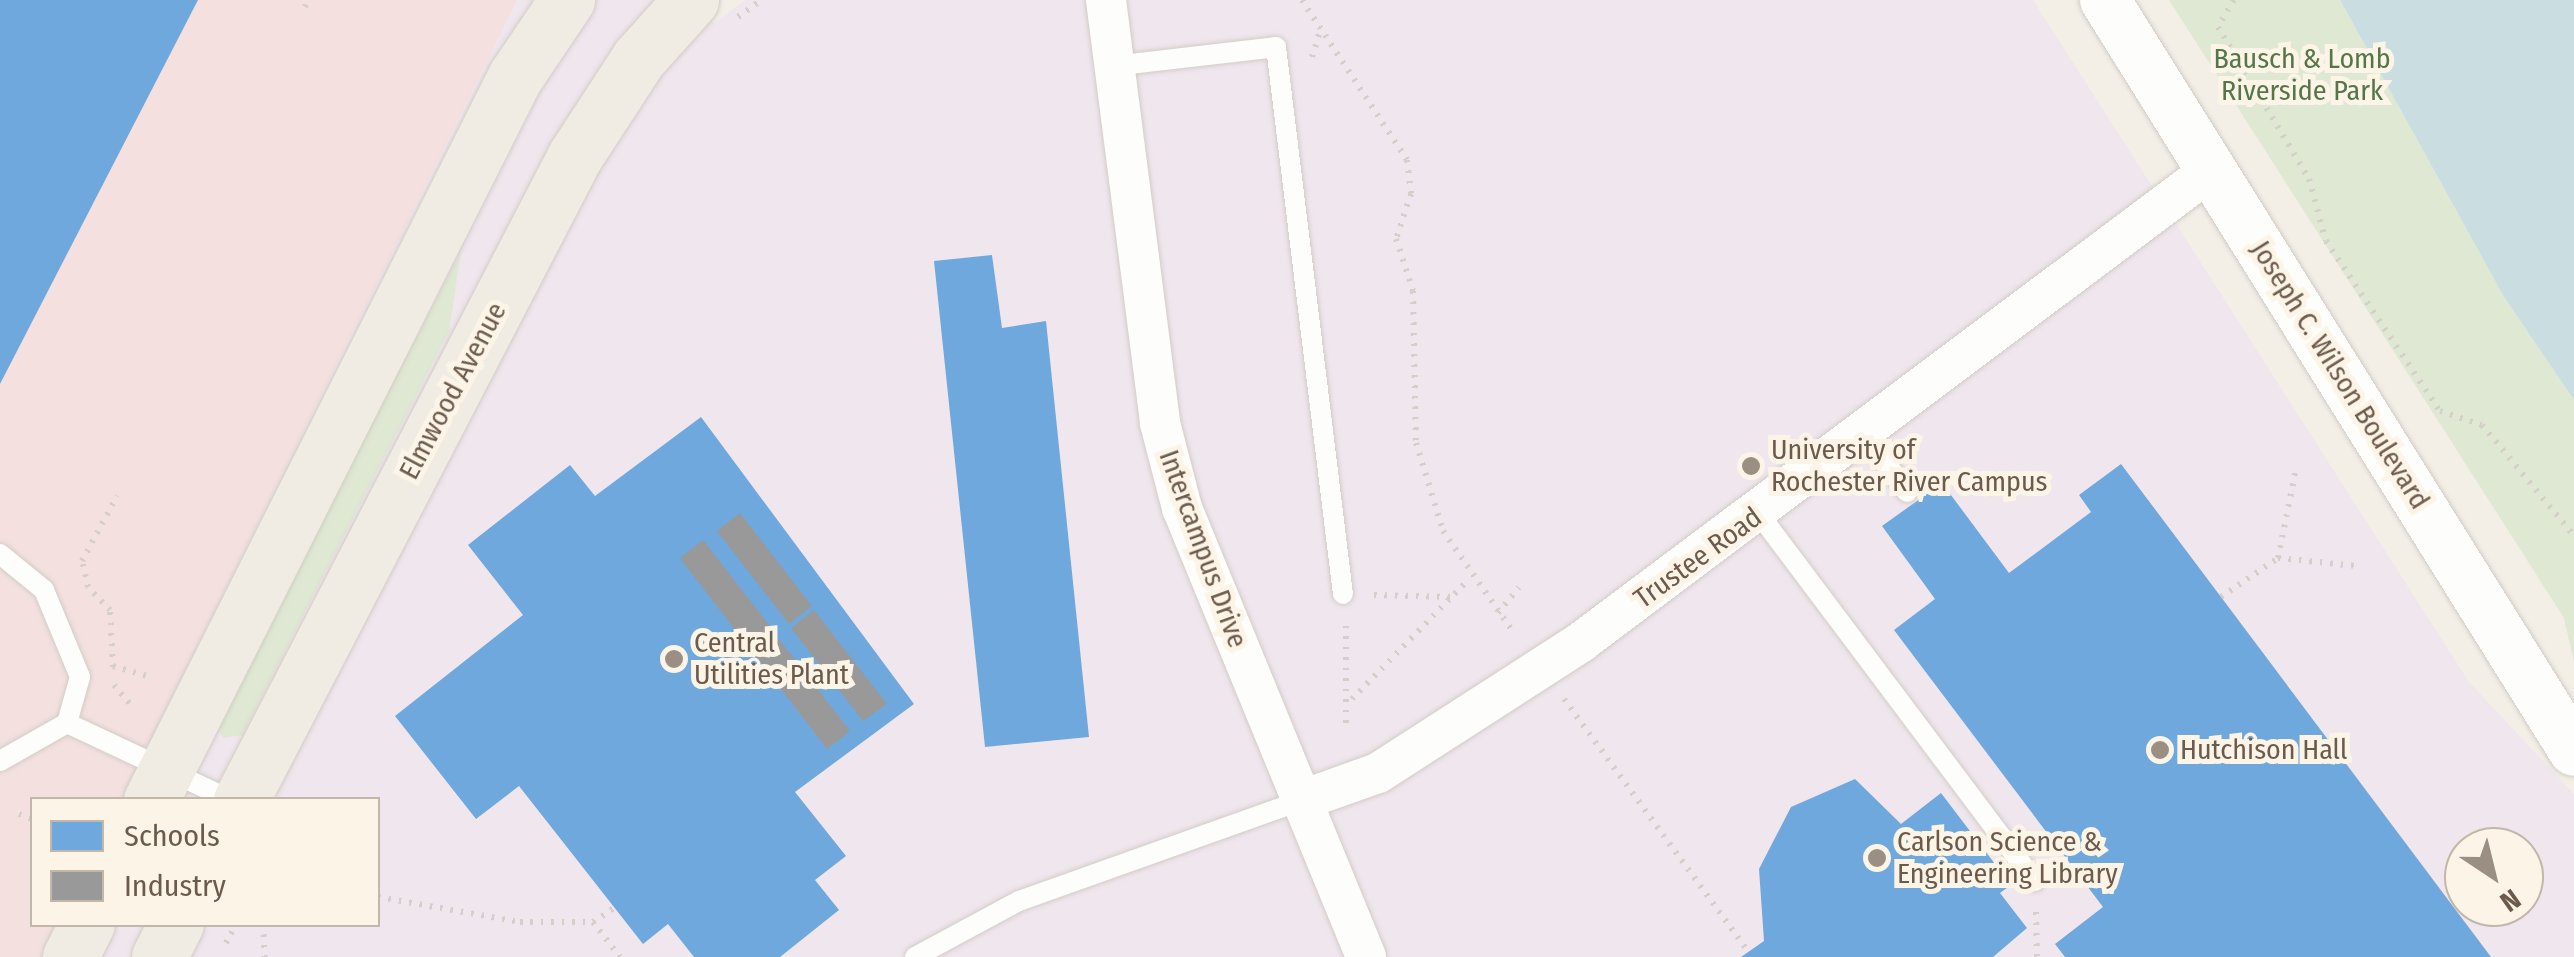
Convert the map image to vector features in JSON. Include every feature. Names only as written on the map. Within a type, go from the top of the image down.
[{"type":"main road","name":"Elmwood Avenue","points":[[243,797],[576,156],[639,58],[691,0]]},
{"type":"main road","points":[[158,784],[552,8]]},
{"type":"main road","points":[[70,957],[85,927]]},
{"type":"main road","points":[[159,957],[174,927]]},
{"type":"street","name":"Intercampus Drive","points":[[1106,0],[1160,423],[1214,597],[1305,799],[1366,957]]},
{"type":"street","name":"Joseph C. Wilson Boulevard","points":[[2105,0],[2574,751]]},
{"type":"street","name":"Trustee Road","points":[[1305,799],[1400,761],[1760,514],[2212,170]]},
{"type":"lane","points":[[1113,66],[1276,46],[1343,594]]},
{"type":"lane","points":[[1864,434],[1907,492]]},
{"type":"lane","points":[[1760,514],[2035,881]]},
{"type":"lane","points":[[0,554],[44,590],[73,644],[80,677],[67,723],[6,760],[0,781]]},
{"type":"lane","points":[[67,723],[158,784],[217,797]]},
{"type":"lane","points":[[915,957],[1020,901],[1305,799]]},
{"type":"path","points":[[1302,0],[1408,160],[1411,194],[1396,239],[1413,291],[1416,444],[1468,579],[1522,643]]},
{"type":"path","points":[[2234,0],[2218,26],[2309,179],[2326,241],[2440,412],[2482,425],[2574,536]]},
{"type":"path","points":[[2278,558],[2296,469]]},
{"type":"path","points":[[117,496],[82,562],[88,587],[110,610],[114,691],[134,710]]},
{"type":"path","points":[[2221,597],[2278,558],[2357,566]]},
{"type":"path","points":[[1351,700],[1468,579]]},
{"type":"path","points":[[1498,613],[1519,587]]},
{"type":"path","points":[[1346,724],[1351,700],[1343,594],[1451,597]]},
{"type":"path","points":[[113,666],[151,676]]},
{"type":"path","points":[[1560,694],[1748,952]]},
{"type":"path","points":[[19,814],[30,818]]},
{"type":"path","points":[[2035,881],[2037,957]]},
{"type":"path","points":[[380,897],[520,922],[593,922],[615,908]]},
{"type":"path","points":[[593,922],[620,957]]},
{"type":"path","points":[[263,927],[265,957]]},
{"type":"shaded area","points":[[0,0],[691,0],[714,23],[745,0],[2033,0],[2469,682],[2574,794],[2574,957],[0,957]]},
{"type":"shaded area","points":[[0,0],[517,0],[123,797],[30,797],[30,927],[56,927],[40,957],[0,957]]},
{"type":"shaded area","points":[[2340,0],[2574,0],[2574,400],[2504,297]]},
{"type":"green space","name":"Bausch & Lomb Riverside Park","points":[[2169,0],[2340,0],[2504,297],[2574,400],[2574,662],[2564,618]]},
{"type":"green space","points":[[461,252],[449,331],[242,735],[223,738],[216,723]]},
{"type":"building: Schools","points":[[0,0],[198,0],[0,384]]},
{"type":"building: Schools","points":[[992,255],[1002,328],[1046,321],[1089,737],[985,747],[934,261]]},
{"type":"building: Schools","name":"Central Utilities Plant","points":[[701,417],[914,704],[795,792],[846,856],[815,880],[839,910],[780,957],[694,957],[668,924],[643,944],[519,786],[476,819],[395,716],[523,615],[468,545],[570,465],[595,496]]},
{"type":"building: Schools","name":"Hutchison Hall","points":[[2121,464],[2444,894],[2444,927],[2468,927],[2491,957],[2065,957],[2055,944],[2103,907],[1894,630],[1935,599],[1882,526],[1942,483],[2009,573],[2091,512],[2079,495]]},
{"type":"building: Schools","name":"Carlson Science & Engineering Library","points":[[1855,779],[1901,824],[1941,793],[2011,885],[2000,893],[2027,928],[1993,957],[1741,957],[1764,941],[1759,869],[1791,807]]},
{"type":"building: Industry","points":[[740,513],[812,606],[789,624],[717,531]]},
{"type":"building: Industry","points":[[703,540],[776,634],[752,652],[680,558]]},
{"type":"building: Industry","points":[[814,610],[887,704],[863,721],[791,628]]},
{"type":"building: Industry","points":[[778,638],[850,731],[827,749],[755,655]]},
{"type":"place","name":"University of Rochester River Campus","points":[[1751,466]]},
{"type":"place","name":"Central Utilities Plant","points":[[674,659]]},
{"type":"place","name":"Hutchison Hall","points":[[2160,750]]},
{"type":"place","name":"Carlson Science & Engineering Library","points":[[1877,858]]}]
